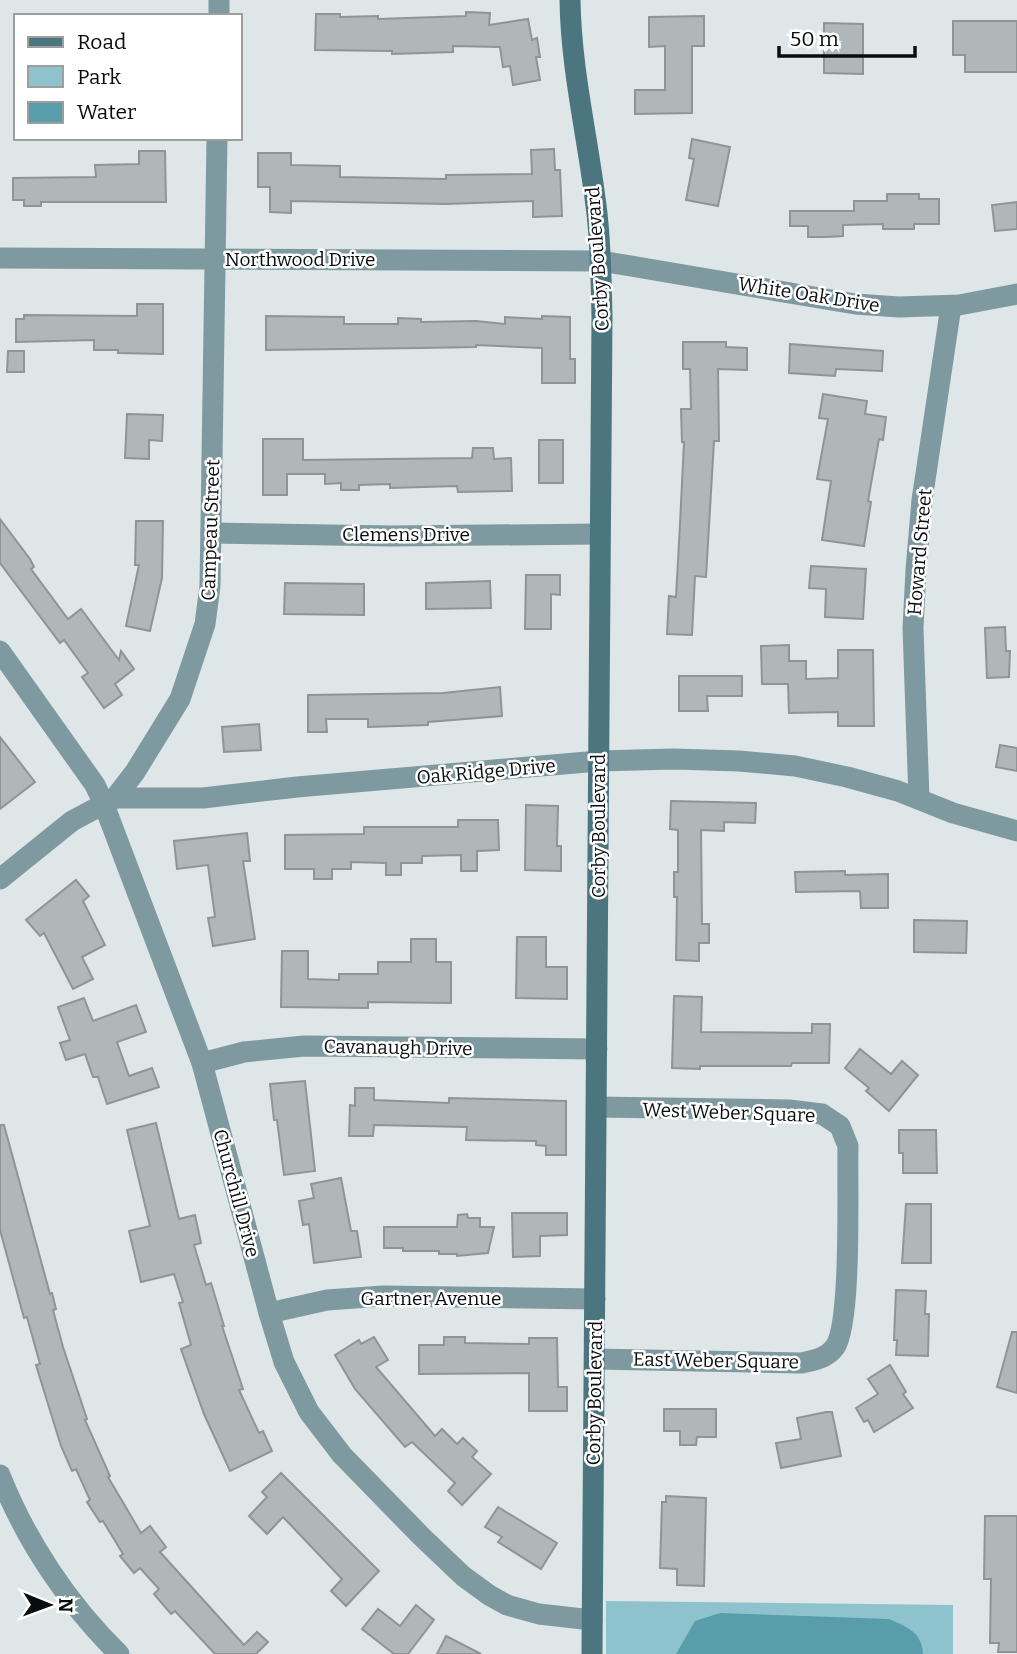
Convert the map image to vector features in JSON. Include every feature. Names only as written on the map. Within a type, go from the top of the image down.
[{"type":"street","name":"Corby Boulevard","points":[[570,0],[570,35],[576,83],[598,215],[603,316],[593,1654]]},
{"type":"street","name":"Campeau Street","points":[[0,880],[72,821],[109,800],[135,772],[180,699],[194,664],[205,624],[210,586],[217,140]]},
{"type":"street","name":"Northwood Drive","points":[[0,258],[601,261]]},
{"type":"street","name":"White Oak Drive","points":[[601,261],[855,304],[951,306],[1017,294]]},
{"type":"street","name":"Howard Street","points":[[919,799],[913,640],[916,570],[922,500],[951,306]]},
{"type":"street","name":"Clemens Drive","points":[[211,533],[392,536],[600,534]]},
{"type":"street","name":"Churchill Drive","points":[[0,651],[109,800],[202,1063],[284,1362],[309,1412],[342,1455],[421,1536],[463,1576],[488,1595],[507,1605],[539,1614],[592,1620]]},
{"type":"street","name":"Oak Ridge Drive","points":[[109,800],[203,798],[599,761],[674,759],[795,766],[847,777],[919,799],[953,813],[1017,831]]},
{"type":"street","name":"Cavanaugh Drive","points":[[202,1063],[244,1052],[304,1046],[597,1049]]},
{"type":"street","name":"West Weber Square","points":[[597,1107],[789,1110],[822,1114],[840,1126],[848,1146],[846,1226]]},
{"type":"street","name":"East Weber Square","points":[[594,1359],[802,1363],[821,1359],[835,1348],[843,1330],[846,1226]]},
{"type":"street","name":"Gartner Avenue","points":[[269,1313],[327,1300],[383,1296],[595,1299]]},
{"type":"street","points":[[0,1475],[27,1534],[49,1569],[119,1654]]},
{"type":"green space","points":[[606,1601],[953,1605],[953,1654],[606,1654]]},
{"type":"water","points":[[720,1613],[889,1619],[917,1635],[923,1654],[676,1654],[695,1621]]},
{"type":"building","points":[[466,12],[490,13],[489,25],[528,19],[532,40],[537,38],[540,57],[536,57],[540,80],[513,85],[510,66],[503,67],[500,47],[453,46],[453,52],[392,54],[392,51],[315,50],[316,14],[340,14],[340,17],[378,16],[378,19],[466,16]]},
{"type":"building","points":[[704,16],[704,46],[692,46],[692,113],[635,114],[635,90],[665,90],[665,46],[649,47],[649,17]]},
{"type":"building","points":[[953,21],[1017,21],[1017,72],[965,72],[965,55],[953,55]]},
{"type":"building","points":[[824,23],[863,24],[863,74],[824,73]]},
{"type":"building","points":[[692,139],[730,147],[718,206],[686,200],[694,159],[689,158]]},
{"type":"building","points":[[554,149],[555,170],[560,170],[562,216],[533,217],[533,201],[446,204],[291,201],[291,213],[270,212],[270,187],[258,187],[258,153],[291,153],[291,165],[340,166],[340,177],[446,179],[446,175],[532,174],[531,150]]},
{"type":"building","points":[[139,151],[165,151],[166,202],[41,202],[41,206],[24,206],[24,200],[13,200],[13,178],[96,177],[95,165],[139,164]]},
{"type":"building","points":[[887,194],[919,194],[919,199],[939,199],[939,224],[914,224],[914,229],[883,229],[883,224],[843,225],[843,236],[826,237],[808,237],[808,226],[790,226],[790,211],[854,211],[854,201],[887,201]]},
{"type":"building","points":[[1017,202],[1017,229],[995,231],[992,205]]},
{"type":"building","points":[[137,304],[163,304],[163,354],[94,350],[94,340],[16,342],[16,319],[24,319],[24,315],[137,316]]},
{"type":"building","points":[[266,316],[344,317],[344,324],[398,324],[398,318],[421,319],[421,322],[476,321],[505,324],[505,317],[570,317],[570,359],[575,359],[575,383],[542,383],[542,348],[476,345],[266,350]]},
{"type":"building","points":[[683,342],[726,342],[726,347],[747,348],[747,370],[718,369],[719,441],[714,441],[706,577],[695,576],[692,635],[667,634],[669,596],[676,597],[684,442],[681,409],[691,409],[690,369],[683,369]]},
{"type":"building","points":[[790,344],[883,351],[882,371],[836,369],[835,376],[789,373]]},
{"type":"building","points":[[8,351],[24,351],[24,372],[7,372]]},
{"type":"building","points":[[823,394],[867,401],[865,414],[886,417],[883,440],[879,439],[868,501],[871,502],[864,546],[822,540],[831,481],[817,479],[828,419],[819,418]]},
{"type":"building","points":[[127,414],[163,415],[162,441],[149,440],[149,459],[125,458]]},
{"type":"building","points":[[263,439],[303,439],[303,460],[472,458],[473,448],[493,448],[494,459],[511,458],[512,491],[458,492],[457,486],[390,488],[390,484],[359,485],[359,490],[341,490],[341,483],[325,484],[325,474],[287,474],[287,495],[263,495]]},
{"type":"building","points":[[539,440],[563,440],[563,483],[539,483]]},
{"type":"building","points":[[0,519],[30,559],[34,567],[31,569],[68,619],[81,609],[119,660],[121,651],[134,669],[115,684],[122,695],[104,708],[82,677],[88,673],[64,640],[60,643],[0,563]]},
{"type":"building","points":[[136,521],[163,521],[162,578],[150,631],[126,626],[139,565],[135,565]]},
{"type":"building","points":[[811,566],[866,569],[863,619],[825,617],[826,589],[809,588]]},
{"type":"building","points":[[526,575],[560,575],[560,595],[551,594],[551,629],[525,629]]},
{"type":"building","points":[[490,581],[491,608],[426,609],[426,583]]},
{"type":"building","points":[[285,583],[364,584],[364,615],[284,614]]},
{"type":"building","points":[[1005,627],[1006,651],[1010,651],[1009,677],[987,678],[985,628]]},
{"type":"building","points":[[789,645],[789,661],[806,661],[806,679],[838,678],[838,650],[873,650],[874,726],[838,726],[838,712],[789,713],[788,684],[762,684],[761,646]]},
{"type":"building","points":[[679,676],[742,676],[742,696],[707,696],[708,711],[679,711]]},
{"type":"building","points":[[500,687],[502,716],[428,722],[428,725],[368,727],[368,719],[326,719],[327,732],[308,732],[308,695],[443,693]]},
{"type":"building","points":[[259,724],[261,750],[224,752],[222,727]]},
{"type":"building","points":[[0,737],[35,782],[0,809]]},
{"type":"building","points":[[1000,745],[1017,748],[1017,771],[996,767]]},
{"type":"building","points":[[671,801],[756,803],[755,823],[724,822],[724,831],[701,830],[702,924],[709,924],[709,943],[699,943],[699,961],[676,960],[677,897],[674,897],[674,872],[678,872],[678,830],[670,829]]},
{"type":"building","points":[[526,805],[558,806],[557,846],[561,846],[561,871],[525,870]]},
{"type":"building","points":[[458,820],[498,820],[499,850],[477,851],[477,871],[461,871],[461,855],[422,856],[422,863],[401,863],[401,875],[386,875],[386,863],[351,862],[351,869],[332,869],[332,879],[314,879],[314,869],[285,869],[285,835],[364,834],[364,827],[458,827]]},
{"type":"building","points":[[247,833],[250,861],[243,861],[255,939],[213,946],[208,918],[215,917],[208,865],[177,869],[174,841]]},
{"type":"building","points":[[845,871],[845,875],[888,874],[888,908],[861,908],[860,891],[796,892],[795,872]]},
{"type":"building","points":[[76,880],[89,896],[83,901],[105,945],[82,957],[93,979],[73,989],[44,933],[40,936],[26,920]]},
{"type":"building","points":[[914,920],[967,921],[966,953],[914,952]]},
{"type":"building","points":[[517,937],[546,937],[546,967],[567,967],[567,999],[516,998]]},
{"type":"building","points":[[411,939],[436,939],[436,962],[451,962],[451,1003],[368,1002],[368,1008],[281,1007],[282,951],[308,951],[308,979],[339,980],[339,974],[378,974],[378,962],[411,962]]},
{"type":"building","points":[[674,996],[702,997],[701,1032],[812,1033],[812,1024],[830,1024],[829,1063],[672,1068]]},
{"type":"building","points":[[84,998],[93,1021],[136,1005],[146,1032],[117,1042],[129,1076],[152,1068],[159,1087],[107,1104],[98,1077],[93,1077],[85,1054],[66,1060],[60,1043],[70,1040],[58,1007]]},
{"type":"building","points":[[860,1049],[891,1074],[902,1061],[918,1075],[889,1111],[866,1091],[869,1088],[845,1068]]},
{"type":"building","points":[[305,1081],[315,1171],[284,1175],[270,1084]]},
{"type":"building","points":[[355,1088],[374,1088],[374,1100],[449,1103],[449,1098],[566,1101],[566,1155],[546,1155],[546,1146],[536,1145],[536,1141],[466,1140],[467,1127],[374,1125],[373,1136],[349,1136],[350,1105],[355,1106]]},
{"type":"building","points":[[156,1123],[179,1219],[195,1215],[201,1243],[194,1245],[206,1285],[211,1283],[243,1389],[239,1390],[259,1433],[263,1431],[272,1451],[230,1471],[204,1414],[181,1349],[191,1345],[179,1303],[183,1302],[174,1274],[141,1282],[129,1231],[150,1226],[127,1130]]},
{"type":"building","points":[[0,1125],[4,1125],[50,1294],[52,1293],[56,1309],[53,1310],[63,1347],[87,1419],[85,1420],[110,1476],[108,1477],[141,1533],[150,1526],[166,1547],[160,1552],[244,1645],[257,1632],[268,1642],[256,1654],[215,1654],[175,1611],[171,1614],[154,1594],[159,1589],[140,1568],[134,1573],[120,1556],[123,1554],[103,1521],[100,1522],[87,1502],[90,1500],[76,1469],[72,1471],[61,1446],[36,1365],[40,1364],[27,1317],[24,1318],[0,1230]]},
{"type":"building","points":[[899,1130],[936,1130],[937,1173],[903,1173],[903,1153],[899,1153]]},
{"type":"building","points":[[341,1178],[351,1231],[357,1231],[361,1257],[314,1263],[309,1224],[303,1225],[299,1201],[314,1198],[311,1184]]},
{"type":"building","points":[[906,1204],[931,1204],[931,1263],[902,1263]]},
{"type":"building","points":[[512,1213],[567,1213],[567,1235],[540,1236],[540,1256],[513,1257]]},
{"type":"building","points":[[467,1214],[468,1218],[480,1218],[480,1227],[494,1227],[488,1253],[457,1256],[439,1254],[439,1251],[384,1248],[384,1227],[457,1227],[458,1215]]},
{"type":"building","points":[[896,1290],[926,1291],[925,1314],[929,1314],[928,1356],[896,1355]]},
{"type":"building","points":[[1012,1332],[1017,1332],[1017,1393],[997,1387]]},
{"type":"building","points":[[374,1337],[388,1360],[376,1367],[435,1436],[442,1429],[457,1444],[463,1438],[477,1451],[472,1457],[491,1474],[462,1505],[448,1491],[455,1483],[412,1442],[405,1447],[355,1389],[335,1355],[359,1340],[361,1344]]},
{"type":"building","points":[[444,1337],[465,1337],[465,1343],[529,1344],[529,1338],[557,1338],[558,1387],[567,1387],[567,1411],[529,1411],[529,1373],[419,1374],[419,1345],[444,1345]]},
{"type":"building","points":[[890,1365],[906,1392],[903,1394],[913,1408],[874,1432],[868,1420],[864,1422],[856,1408],[878,1394],[868,1379]]},
{"type":"building","points":[[664,1409],[716,1409],[716,1437],[697,1437],[696,1445],[680,1445],[680,1431],[664,1431]]},
{"type":"building","points":[[832,1412],[841,1456],[781,1468],[776,1443],[801,1439],[797,1418]]},
{"type":"building","points":[[281,1473],[379,1571],[346,1606],[331,1591],[342,1579],[283,1517],[267,1534],[249,1516],[267,1497],[262,1492]]},
{"type":"building","points":[[666,1496],[706,1498],[704,1586],[677,1585],[677,1569],[660,1568],[662,1502],[666,1502]]},
{"type":"building","points":[[498,1507],[557,1543],[541,1569],[498,1542],[502,1537],[485,1527]]},
{"type":"building","points":[[985,1516],[1017,1516],[1017,1652],[998,1652],[999,1643],[990,1643],[991,1579],[984,1579]]},
{"type":"building","points":[[416,1605],[434,1620],[408,1654],[394,1654],[362,1629],[378,1609],[400,1626]]},
{"type":"building","points":[[446,1636],[481,1654],[437,1654]]}]
